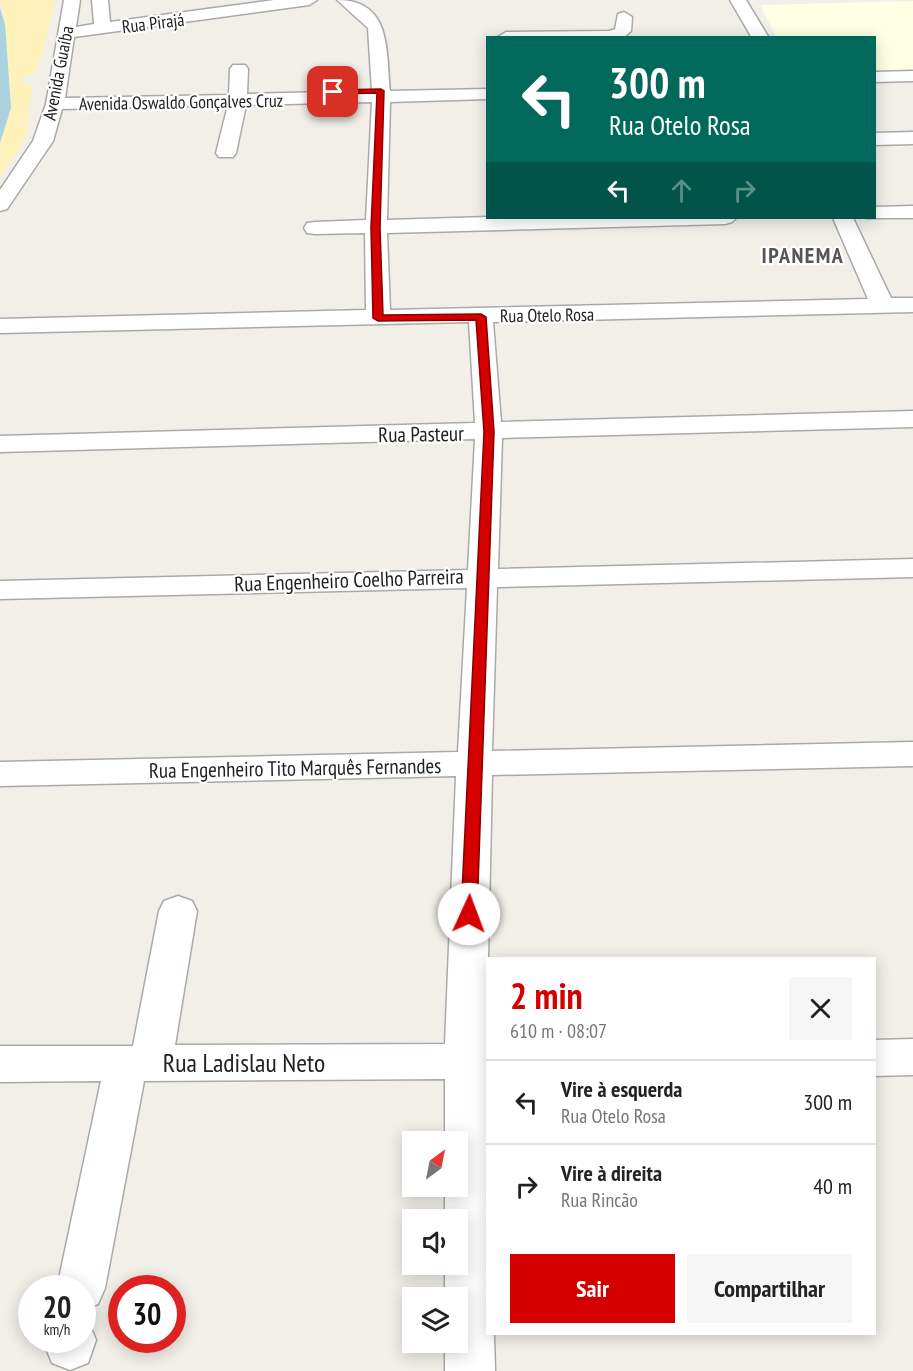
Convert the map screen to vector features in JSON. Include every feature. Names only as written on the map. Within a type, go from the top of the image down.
[{"type":"street","name":"Avenida Guaíba","points":[[0,205],[43,141],[55,101],[72,0]]},
{"type":"street","name":"Avenida Guaíba","points":[[100,0],[103,29]]},
{"type":"street","name":"Rua Pirajá","points":[[68,33],[309,0]]},
{"type":"street","points":[[345,0],[370,20],[376,28],[381,94],[376,228],[378,318]]},
{"type":"street","points":[[738,0],[760,36]]},
{"type":"street","points":[[611,36],[623,31],[624,17]]},
{"type":"street","points":[[226,153],[238,97],[239,69]]},
{"type":"street","points":[[876,77],[913,76]]},
{"type":"street","points":[[876,84],[913,83]]},
{"type":"street","name":"Avenida Oswaldo Gonçalves Cruz","points":[[381,94],[486,88]]},
{"type":"street","name":"Avenida Oswaldo Gonçalves Cruz","points":[[55,101],[486,94]]},
{"type":"street","points":[[876,139],[913,138]]},
{"type":"street","points":[[876,213],[913,212]]},
{"type":"street","points":[[315,228],[690,219]]},
{"type":"street","points":[[843,219],[883,306]]},
{"type":"street","name":"Rua Otelo Rosa","points":[[0,326],[481,317],[913,305]]},
{"type":"street","points":[[470,1371],[477,1061],[475,764],[489,432],[481,317]]},
{"type":"street","name":"Rua Pasteur","points":[[0,444],[913,419]]},
{"type":"street","name":"Rua Engenheiro Coelho Parreira","points":[[0,590],[913,568]]},
{"type":"street","name":"Rua Engenheiro Tito Marquês Fernandes","points":[[0,774],[913,754]]},
{"type":"street","points":[[84,1275],[178,911]]},
{"type":"street","points":[[876,1058],[913,1057]]},
{"type":"street","name":"Rua Ladislau Neto","points":[[0,1064],[477,1061]]},
{"type":"shaded area","points":[[913,1],[913,71],[876,72],[876,36],[776,36],[760,5]]},
{"type":"sand","points":[[0,0],[55,0],[44,49],[34,73],[19,80],[32,86],[26,137],[0,178],[0,143],[11,108],[5,24]]},
{"type":"water","points":[[0,8],[5,24],[11,108],[0,143]]},
{"type":"district","name":"IPANEMA","points":[[803,255]]},
{"type":"route","points":[[333,92],[381,91],[376,228],[378,318],[481,317],[489,432],[469,914]]}]
